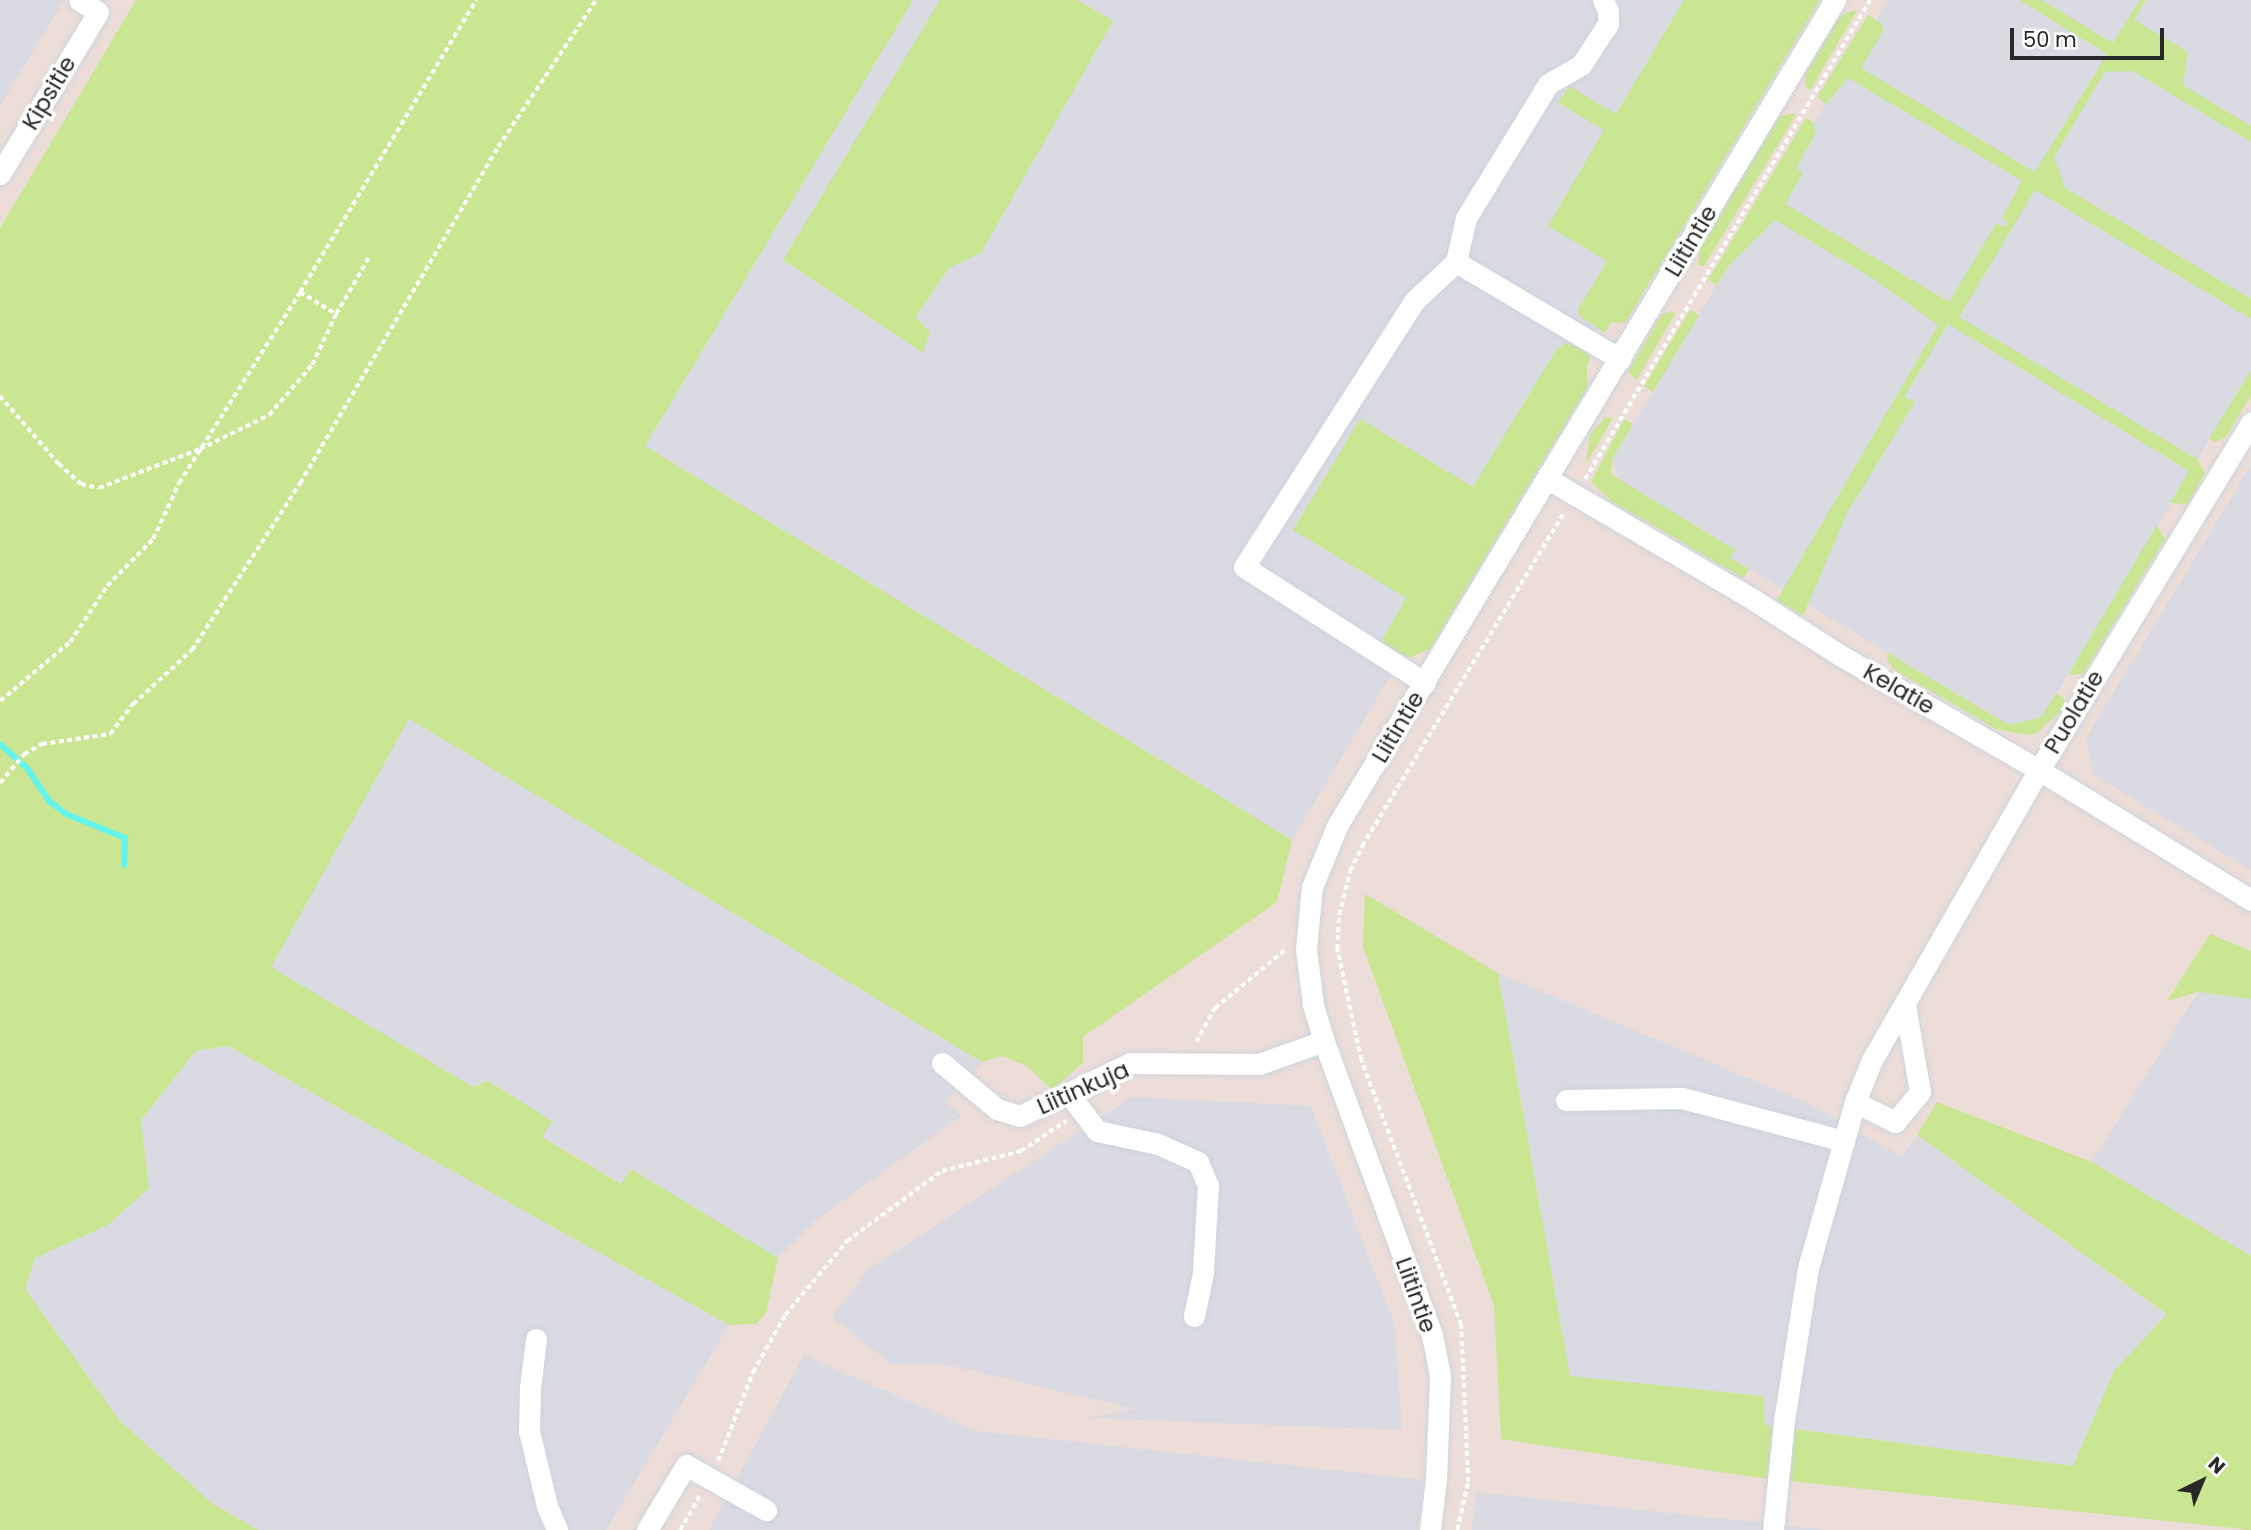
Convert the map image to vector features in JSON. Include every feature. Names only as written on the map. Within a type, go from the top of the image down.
[{"type":"street","name":"Kipsitie","points":[[0,174],[98,12],[79,0]]},
{"type":"street","points":[[1425,683],[1244,567],[1414,301],[1456,262],[1466,218],[1548,84],[1581,65],[1608,24],[1608,11],[1603,0]]},
{"type":"street","name":"Liitintie","points":[[1430,1530],[1441,1400],[1440,1375],[1432,1335],[1324,1041],[1313,1004],[1306,949],[1307,911],[1321,860],[1337,826],[1835,0]]},
{"type":"street","points":[[1456,262],[1620,359]]},
{"type":"street","name":"Puolatie","points":[[1773,1530],[1784,1421],[1808,1268],[1855,1102],[1872,1060],[2039,770],[2251,423]]},
{"type":"street","name":"Kelatie","points":[[1548,479],[1838,654],[2039,770],[2251,900]]},
{"type":"street","points":[[1855,1102],[1895,1122],[1920,1093],[1905,1005]]},
{"type":"street","name":"Liitinkuja","points":[[942,1063],[997,1110],[1020,1116],[1075,1102],[1130,1063],[1259,1064],[1324,1041]]},
{"type":"street","points":[[1566,1100],[1682,1098],[1844,1142]]},
{"type":"street","points":[[1075,1102],[1097,1130],[1158,1144],[1198,1162],[1208,1185],[1203,1273],[1194,1316]]},
{"type":"street","points":[[536,1339],[530,1388],[529,1431],[547,1506],[557,1530]]},
{"type":"street","points":[[647,1530],[686,1465],[765,1510]]},
{"type":"path","points":[[0,701],[70,642],[107,586],[153,539],[179,483],[300,292],[476,0]]},
{"type":"path","points":[[0,783],[24,754],[42,744],[110,734],[133,704],[192,650],[300,483],[498,147],[596,0]]},
{"type":"path","points":[[1457,1530],[1468,1482],[1461,1325],[1361,1060],[1337,949],[1343,892],[1362,846],[1576,495],[1870,0]]},
{"type":"path","points":[[0,396],[59,464],[81,484],[99,488],[200,449],[269,415],[312,365],[335,314],[368,258]]},
{"type":"path","points":[[300,292],[335,314]]},
{"type":"path","points":[[1193,1062],[1197,1036],[1215,1008],[1287,948],[1337,949]]},
{"type":"path","points":[[680,1530],[710,1479],[753,1373],[785,1315],[847,1241],[942,1171],[1021,1151],[1075,1102]]},
{"type":"shaded area","points":[[0,0],[64,0],[0,106]]},
{"type":"shaded area","points":[[913,0],[1794,0],[1292,840],[645,446]]},
{"type":"shaded area","points":[[1888,0],[2251,0],[2251,370],[2043,717],[2009,725],[1621,493],[1613,458]]},
{"type":"shaded area","points":[[2251,465],[2251,870],[2092,774],[2086,738]]},
{"type":"shaded area","points":[[409,719],[982,1062],[946,1102],[961,1116],[816,1220],[778,1258],[631,1169],[622,1184],[542,1136],[551,1122],[473,1087],[270,967]]},
{"type":"shaded area","points":[[1498,973],[1810,1104],[1902,1157],[1917,1135],[2167,1315],[2114,1371],[2073,1466],[1764,1425],[1763,1396],[1570,1376]]},
{"type":"shaded area","points":[[2198,992],[2251,999],[2251,1256],[2092,1162]]},
{"type":"shaded area","points":[[228,1046],[729,1325],[606,1530],[258,1530],[213,1504],[120,1421],[25,1289],[35,1258],[108,1225],[149,1188],[141,1120],[196,1051]]},
{"type":"shaded area","points":[[1132,1097],[1311,1106],[1395,1325],[1402,1430],[1086,1418],[1136,1409],[947,1365],[891,1364],[832,1317],[869,1269]]},
{"type":"shaded area","points":[[804,1355],[977,1431],[1423,1480],[1417,1530],[709,1530]]},
{"type":"shaded area","points":[[1476,1492],[1826,1530],[1472,1530]]},
{"type":"green space","points":[[136,0],[913,0],[645,446],[1292,840],[1277,902],[1083,1037],[1083,1063],[1052,1090],[1027,1066],[1003,1056],[982,1062],[409,719],[271,967],[473,1087],[488,1081],[552,1121],[542,1137],[621,1184],[631,1169],[778,1258],[766,1313],[756,1324],[729,1325],[228,1046],[196,1051],[141,1120],[149,1188],[108,1225],[35,1258],[25,1289],[120,1421],[213,1504],[258,1530],[0,1530],[0,228]]},
{"type":"green space","points":[[940,0],[1077,0],[1113,21],[981,253],[949,268],[916,317],[930,332],[923,353],[783,260]]},
{"type":"green space","points":[[1684,0],[1820,0],[1626,322],[1611,323],[1605,333],[1582,318],[1577,311],[1607,261],[1548,226],[1604,130],[1558,103],[1569,86],[1616,114]]},
{"type":"green space","points":[[2019,0],[2042,0],[2113,43],[2140,0],[2146,0],[2134,20],[2188,52],[2183,85],[2251,126],[2251,142],[2133,71],[2105,72],[2054,157],[2065,188],[2251,299],[2251,319],[2035,190],[1959,317],[2197,459],[2205,473],[2187,504],[2170,503],[2189,471],[1948,324],[1904,397],[1915,402],[1847,513],[1803,616],[1777,600],[1938,325],[1869,276],[1775,220],[1730,264],[1717,285],[1708,280],[1806,118],[1814,123],[1815,135],[1796,168],[1803,173],[1785,204],[1949,302],[1996,224],[2005,227],[2008,223],[2002,217],[2022,181],[1848,78],[1826,104],[1817,97],[1868,15],[1881,23],[1884,30],[1861,68],[2035,172],[2107,54]]},
{"type":"green space","points":[[1857,11],[1810,90],[1806,88],[1805,75],[1840,16]]},
{"type":"green space","points":[[1793,113],[1796,115],[1704,266],[1698,265],[1700,248],[1779,117]]},
{"type":"green space","points":[[1690,310],[1699,315],[1653,392],[1644,386]]},
{"type":"green space","points":[[1676,312],[1636,381],[1628,371],[1662,314]]},
{"type":"green space","points":[[1570,340],[1591,355],[1587,367],[1587,388],[1430,649],[1409,658],[1381,642],[1406,598],[1293,530],[1360,419],[1473,487],[1556,350]]},
{"type":"green space","points":[[2251,370],[2251,395],[2226,437],[2216,442],[2209,439]]},
{"type":"green space","points":[[1605,417],[1613,418],[1586,464],[1590,435]]},
{"type":"green space","points":[[1624,419],[1633,424],[1613,458],[1611,474],[1735,550],[1730,558],[1749,569],[1743,578],[1611,501],[1591,482]]},
{"type":"green space","points":[[2157,525],[2165,539],[2083,674],[2068,675]]},
{"type":"green space","points":[[1888,653],[2009,725],[2042,717],[2056,693],[2064,698],[2065,707],[2037,733],[2027,735],[1996,729],[1893,669],[1887,659]]},
{"type":"green space","points":[[1365,894],[1498,973],[1570,1376],[1763,1396],[1765,1425],[2073,1466],[2114,1371],[2167,1314],[1917,1135],[1937,1102],[2092,1162],[2251,1256],[2251,1530],[1753,1477],[1501,1439],[1494,1306],[1363,947]]},
{"type":"green space","points":[[2210,934],[2251,951],[2251,999],[2198,992],[2167,1001]]},
{"type":"waterway","points":[[0,744],[27,768],[49,801],[66,814],[125,838],[124,865]]}]
